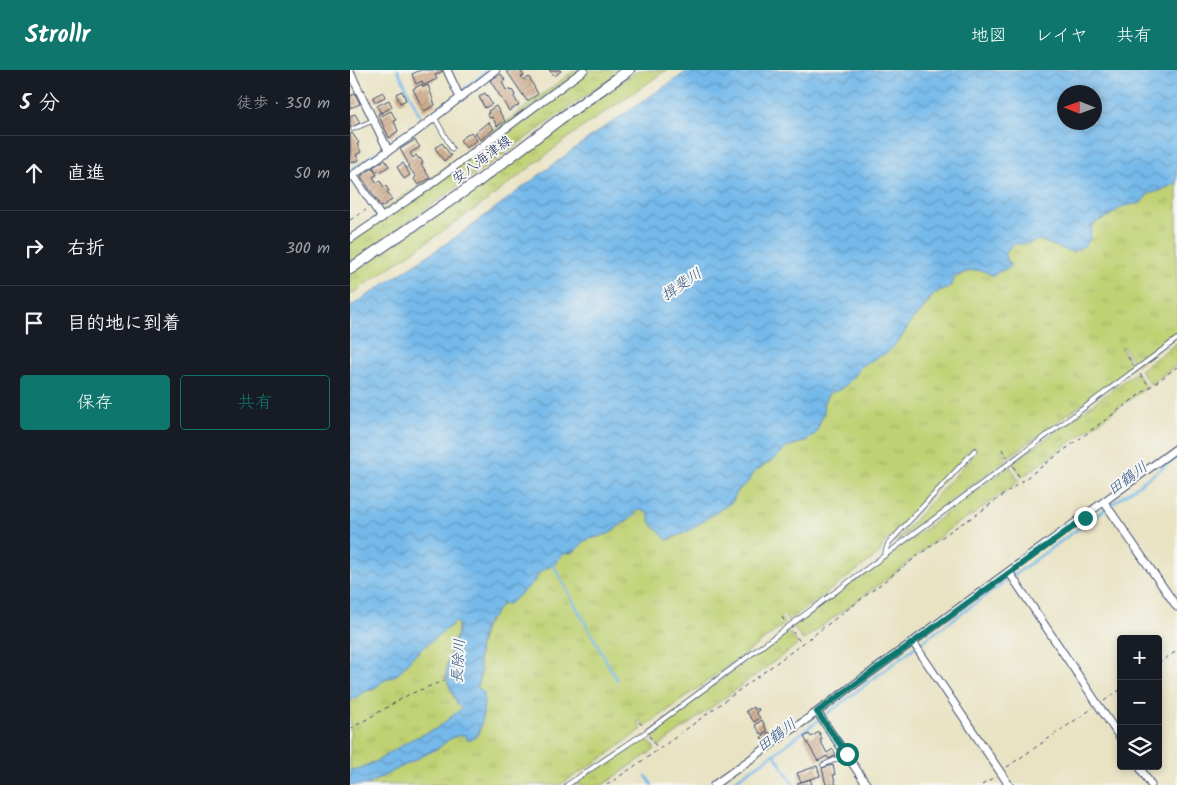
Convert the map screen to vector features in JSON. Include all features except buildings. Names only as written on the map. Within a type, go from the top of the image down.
[{"type":"main road","name":"安八海津線","points":[[350,269],[476,183],[560,119],[629,70]]},
{"type":"street","points":[[447,70],[460,98]]},
{"type":"street","points":[[382,218],[352,176],[434,118],[496,70]]},
{"type":"street","points":[[350,239],[454,168],[584,70]]},
{"type":"street","points":[[350,72],[388,150]]},
{"type":"street","points":[[718,784],[1085,518],[1177,448]]},
{"type":"street","points":[[1104,502],[1177,607]]},
{"type":"street","points":[[1009,573],[1117,733]]},
{"type":"street","points":[[913,643],[1009,785]]},
{"type":"street","points":[[817,713],[868,785]]},
{"type":"street","points":[[1142,770],[1152,785]]},
{"type":"lane","points":[[434,118],[452,149]]},
{"type":"lane","points":[[353,129],[374,120]]},
{"type":"lane","points":[[567,785],[646,732],[1177,339]]},
{"type":"lane","points":[[884,556],[888,544],[975,450]]},
{"type":"lane","points":[[823,765],[847,754]]},
{"type":"path","points":[[350,220],[373,205]]},
{"type":"path","points":[[606,785],[658,750],[939,540],[976,515],[1177,367]]},
{"type":"path","points":[[1162,660],[1177,650]]},
{"type":"path","points":[[350,729],[408,695],[445,680]]},
{"type":"path","points":[[982,785],[1117,692]]},
{"type":"green space","points":[[575,70],[581,70],[427,185],[382,214],[381,211],[426,182]]},
{"type":"green space","points":[[588,70],[622,70],[350,263],[350,242]]},
{"type":"green space","points":[[639,70],[667,70],[577,131],[485,202],[350,295],[350,274],[476,188],[563,122]]},
{"type":"green space","points":[[1177,182],[1177,335],[1136,365],[1123,347],[1121,348],[1133,367],[1009,457],[1003,449],[1001,451],[1007,459],[895,542],[977,451],[974,447],[917,511],[883,545],[879,554],[788,621],[783,615],[780,617],[785,624],[645,727],[640,720],[638,722],[642,729],[607,755],[560,785],[366,785],[440,747],[450,738],[479,733],[477,687],[481,672],[478,665],[480,646],[485,628],[498,607],[534,582],[539,572],[553,565],[563,554],[574,552],[586,540],[608,534],[635,516],[635,512],[640,509],[648,513],[651,523],[667,540],[687,532],[733,501],[737,491],[748,482],[754,472],[778,456],[787,447],[806,441],[816,433],[824,411],[823,404],[827,396],[848,383],[862,365],[888,352],[901,338],[913,318],[920,314],[932,296],[940,290],[950,287],[955,277],[977,270],[990,274],[1009,268],[1010,263],[1006,259],[1006,251],[1015,243],[1027,243],[1038,240],[1072,252],[1084,246],[1091,238],[1092,225],[1098,221],[1124,206],[1141,203],[1148,194],[1162,190]]},
{"type":"green space","points":[[1177,343],[1177,365],[1150,384],[1140,370]]},
{"type":"green space","points":[[1136,372],[1147,387],[1022,477],[1013,463]]},
{"type":"green space","points":[[1010,466],[1019,481],[973,515],[954,525],[903,567],[803,640],[793,627]]},
{"type":"green space","points":[[455,622],[458,623],[458,631],[447,664],[446,678],[457,704],[463,708],[436,729],[412,740],[377,761],[358,769],[350,770],[350,701],[398,674],[413,656]]},
{"type":"green space","points":[[788,631],[798,644],[659,746],[649,733]]},
{"type":"green space","points":[[645,736],[655,749],[603,785],[573,785]]},
{"type":"water","points":[[689,70],[1177,70],[1177,182],[1162,190],[1148,194],[1141,203],[1124,206],[1098,221],[1092,226],[1091,238],[1084,246],[1072,252],[1038,240],[1024,244],[1015,243],[1006,251],[1006,259],[1011,266],[1009,268],[998,272],[994,276],[983,271],[974,270],[955,277],[948,288],[940,290],[932,296],[919,314],[913,318],[901,338],[888,352],[862,365],[848,383],[827,396],[823,404],[824,411],[816,433],[806,441],[787,447],[778,456],[754,472],[748,482],[737,491],[733,501],[687,532],[667,540],[651,523],[648,513],[640,509],[635,512],[635,516],[608,534],[586,540],[574,552],[563,554],[554,565],[539,572],[534,582],[509,604],[501,605],[482,632],[479,661],[481,671],[477,687],[484,693],[484,705],[482,722],[477,735],[473,739],[467,740],[465,735],[454,737],[440,747],[366,785],[350,785],[350,770],[358,769],[377,761],[412,739],[436,729],[462,708],[457,704],[446,678],[447,664],[458,631],[458,623],[455,622],[413,656],[398,674],[350,701],[350,307],[462,233],[590,137]]},
{"type":"waterway","points":[[398,70],[423,122]]},
{"type":"waterway","points":[[462,91],[488,70]]},
{"type":"waterway","points":[[390,144],[423,122],[454,97]]},
{"type":"waterway","points":[[350,171],[382,149]]},
{"type":"waterway","name":"田鶴川","points":[[728,785],[774,754],[915,647],[1177,457]]},
{"type":"waterway","points":[[552,563],[617,680]]},
{"type":"waterway","points":[[774,754],[794,785]]},
{"type":"waterway","points":[[646,776],[652,785]]},
{"type":"route","points":[[847,754],[817,712],[1085,518]]},
{"type":"water label","name":"揖斐川","points":[[682,285]]},
{"type":"water label","name":"長除川","points":[[459,661]]}]
